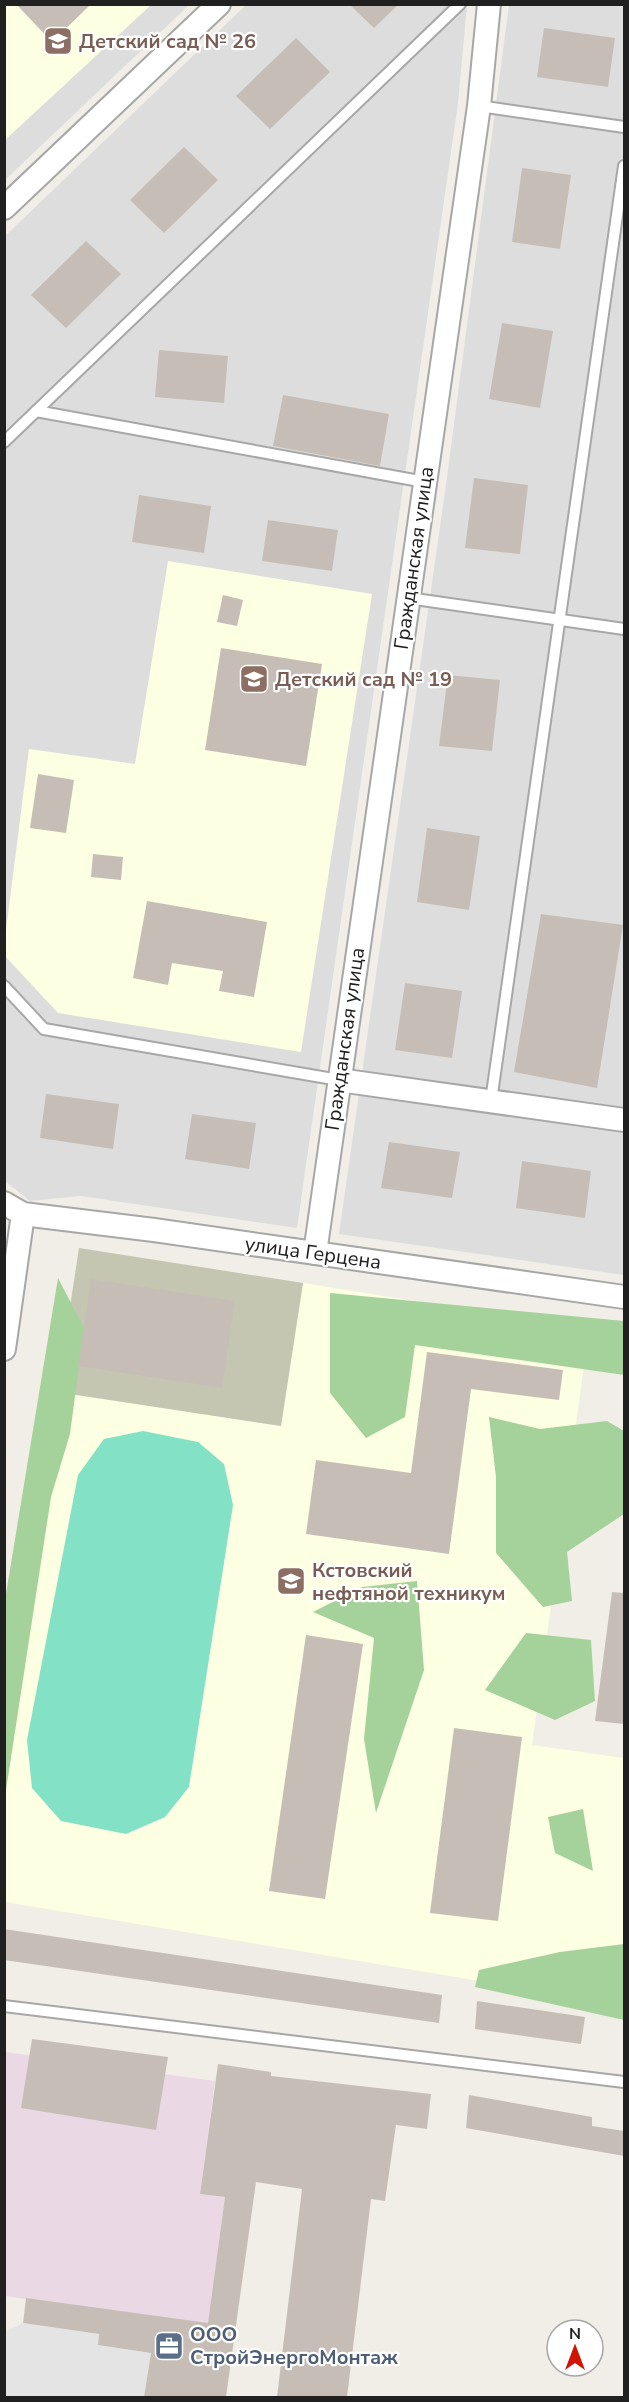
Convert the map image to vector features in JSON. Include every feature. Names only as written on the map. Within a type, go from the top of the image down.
[{"type":"street","points":[[4,208],[219,4]]},
{"type":"street","name":"Гражданская улица","points":[[315,1253],[479,106],[489,4]]},
{"type":"street","points":[[339,1080],[624,1120]]},
{"type":"street","points":[[4,1349],[14,1209]]},
{"type":"street","name":"улица Герцена","points":[[14,1209],[624,1298]]},
{"type":"lane","points":[[4,441],[460,4]]},
{"type":"lane","points":[[479,106],[624,127]]},
{"type":"lane","points":[[491,1101],[624,166]]},
{"type":"lane","points":[[36,411],[425,482]]},
{"type":"lane","points":[[408,598],[624,629]]},
{"type":"lane","points":[[4,986],[44,1029],[339,1080]]},
{"type":"lane","points":[[4,2006],[624,2082]]},
{"type":"shaded area","name":"Детский сад № 26","points":[[5,5],[189,5],[5,180]]},
{"type":"shaded area","name":"Детский сад № 26","points":[[5,5],[151,5],[5,140]]},
{"type":"shaded area","points":[[246,5],[467,5],[458,103],[297,1228],[81,1196],[30,1201],[5,1181],[4,237]]},
{"type":"shaded area","points":[[509,5],[624,5],[624,1275],[339,1234],[446,485]]},
{"type":"shaded area","points":[[168,561],[372,594],[301,1052],[58,1013],[5,956],[5,938],[29,749],[135,764]]},
{"type":"shaded area","points":[[79,1248],[303,1283],[281,1426],[57,1392]]},
{"type":"shaded area","name":"Кстовский нефтяной техникум","points":[[303,1283],[589,1329],[532,1745],[624,1758],[624,2005],[5,1902],[5,1736],[57,1392],[281,1426]]},
{"type":"shaded area","points":[[5,2052],[215,2081],[200,2194],[225,2197],[208,2325],[5,2296]]},
{"type":"shaded area","points":[[23,2323],[99,2334],[98,2345],[151,2353],[144,2397],[5,2398],[5,2332]]},
{"type":"green space","points":[[58,1278],[84,1328],[70,1434],[51,1497],[5,1797],[5,1600]]},
{"type":"green space","points":[[330,1293],[624,1321],[624,1375],[415,1345],[405,1417],[366,1438],[330,1393]]},
{"type":"green space","points":[[489,1417],[540,1429],[607,1421],[624,1431],[624,1514],[567,1552],[572,1601],[543,1607],[496,1553],[496,1477]]},
{"type":"green space","points":[[143,1431],[198,1442],[224,1464],[233,1505],[189,1787],[165,1817],[126,1834],[61,1821],[32,1788],[27,1740],[78,1475],[104,1439]]},
{"type":"green space","points":[[417,1581],[424,1670],[376,1813],[364,1739],[374,1638],[313,1612],[362,1587]]},
{"type":"green space","points":[[526,1633],[591,1640],[595,1701],[555,1720],[485,1690]]},
{"type":"green space","points":[[583,1809],[593,1871],[555,1853],[548,1817]]},
{"type":"green space","points":[[624,1944],[624,2020],[475,1987],[479,1970],[560,1952]]},
{"type":"building","points":[[16,4],[91,4],[52,42]]},
{"type":"building","points":[[349,4],[399,4],[374,28]]},
{"type":"building","points":[[544,28],[615,38],[608,87],[537,77]]},
{"type":"building","points":[[296,38],[330,72],[270,129],[236,96]]},
{"type":"building","points":[[184,147],[218,180],[164,233],[130,200]]},
{"type":"building","points":[[522,168],[571,175],[560,249],[512,242]]},
{"type":"building","points":[[86,241],[121,274],[66,328],[31,295]]},
{"type":"building","points":[[502,323],[553,331],[540,408],[489,399]]},
{"type":"building","points":[[159,350],[228,356],[224,403],[155,397]]},
{"type":"building","points":[[283,395],[389,414],[380,466],[273,446]]},
{"type":"building","points":[[474,478],[528,485],[520,554],[465,548]]},
{"type":"building","points":[[139,495],[211,506],[204,553],[132,542]]},
{"type":"building","points":[[268,520],[338,530],[332,571],[262,561]]},
{"type":"building","points":[[223,595],[243,600],[237,626],[217,622]]},
{"type":"building","points":[[221,648],[322,664],[306,766],[205,750]]},
{"type":"building","points":[[448,675],[500,680],[492,751],[439,746]]},
{"type":"building","points":[[38,774],[74,780],[66,833],[30,828]]},
{"type":"building","points":[[427,828],[480,836],[469,910],[417,902]]},
{"type":"building","points":[[93,854],[123,857],[121,880],[91,877]]},
{"type":"building","points":[[147,901],[267,922],[254,997],[219,991],[223,971],[172,963],[168,985],[133,978]]},
{"type":"building","points":[[541,914],[623,925],[597,1088],[514,1072]]},
{"type":"building","points":[[405,983],[462,991],[452,1058],[395,1050]]},
{"type":"building","points":[[46,1094],[119,1104],[113,1149],[40,1138]]},
{"type":"building","points":[[192,1114],[256,1123],[249,1169],[185,1159]]},
{"type":"building","points":[[389,1142],[460,1152],[452,1198],[381,1188]]},
{"type":"building","points":[[522,1161],[591,1171],[585,1218],[516,1208]]},
{"type":"building","points":[[91,1279],[235,1301],[222,1388],[78,1366]]},
{"type":"building","points":[[427,1352],[563,1370],[559,1400],[471,1389],[449,1554],[306,1534],[316,1460],[411,1473]]},
{"type":"building","points":[[612,1592],[624,1593],[624,1724],[595,1721]]},
{"type":"building","points":[[306,1635],[363,1644],[325,1899],[269,1891]]},
{"type":"building","points":[[454,1728],[522,1737],[498,1921],[430,1913]]},
{"type":"building","points":[[4,1929],[442,1995],[439,2023],[4,1960]]},
{"type":"building","points":[[477,2001],[585,2017],[581,2044],[475,2029]]},
{"type":"building","points":[[32,2039],[168,2057],[156,2130],[21,2108]]},
{"type":"building","points":[[218,2064],[271,2072],[271,2076],[431,2094],[427,2129],[396,2125],[385,2201],[371,2199],[347,2397],[277,2397],[302,2189],[256,2182],[226,2397],[144,2397],[151,2353],[98,2345],[99,2334],[23,2323],[26,2298],[208,2323],[225,2197],[200,2194]]},
{"type":"building","points":[[469,2095],[592,2117],[592,2126],[624,2131],[624,2156],[466,2128]]},
{"type":"place","name":"Детский сад № 26","points":[[58,41]]},
{"type":"place","name":"Детский сад № 19","points":[[254,679]]},
{"type":"place","name":"Кстовский нефтяной техникум","points":[[291,1581]]},
{"type":"place","name":"ООО СтройЭнергоМонтаж","points":[[169,2346]]}]
